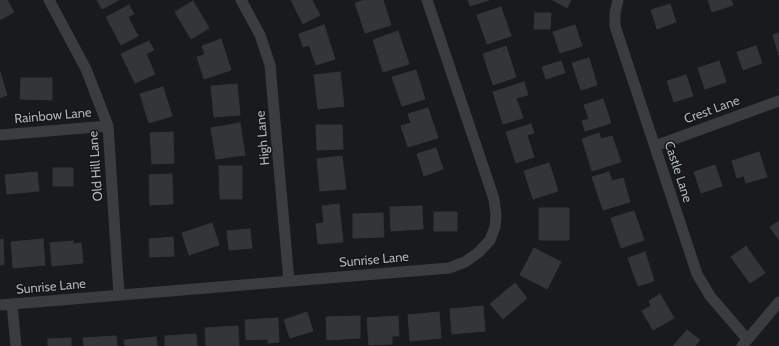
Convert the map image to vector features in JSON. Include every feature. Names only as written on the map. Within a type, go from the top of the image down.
[{"type":"street","name":"Old Hill Lane","points":[[49,0],[86,68],[108,126],[119,295]]},
{"type":"street","name":"High Lane","points":[[241,0],[260,35],[270,65],[289,281]]},
{"type":"street","name":"Sunrise Lane","points":[[0,305],[449,268],[465,262],[479,252],[490,240],[496,221],[494,199],[428,0]]},
{"type":"street","name":"Castle Lane","points":[[618,0],[615,13],[615,26],[697,274],[710,296],[744,342]]},
{"type":"street","name":"Crest Lane","points":[[655,146],[779,101]]},
{"type":"street","name":"Rainbow Lane","points":[[0,135],[108,126]]},
{"type":"street","points":[[744,342],[779,302]]},
{"type":"street","points":[[12,304],[16,346]]},
{"type":"building","points":[[0,0],[7,0],[14,12],[0,20]]},
{"type":"building","points":[[97,0],[119,0],[102,9]]},
{"type":"building","points":[[291,0],[312,0],[320,15],[303,24]]},
{"type":"building","points":[[365,0],[383,0],[391,25],[365,33],[355,3]]},
{"type":"building","points":[[468,0],[489,0],[470,6]]},
{"type":"building","points":[[553,0],[571,0],[567,8]]},
{"type":"building","points":[[708,0],[731,0],[733,5],[712,12]]},
{"type":"building","points":[[193,1],[209,28],[191,39],[175,12]]},
{"type":"building","points":[[670,4],[676,22],[657,29],[651,10]]},
{"type":"building","points":[[129,5],[134,14],[128,17],[138,36],[121,45],[106,17]]},
{"type":"building","points":[[501,7],[511,36],[487,44],[477,15]]},
{"type":"building","points":[[535,13],[551,13],[550,29],[534,29]]},
{"type":"building","points":[[324,25],[335,59],[316,65],[309,45],[303,47],[299,34]]},
{"type":"building","points":[[575,25],[582,46],[560,53],[553,32]]},
{"type":"building","points":[[398,31],[409,64],[383,72],[373,40]]},
{"type":"building","points":[[779,33],[779,55],[773,35]]},
{"type":"building","points":[[221,39],[231,70],[204,79],[197,57],[205,55],[202,46]]},
{"type":"building","points":[[149,41],[154,50],[146,54],[155,74],[135,83],[121,54]]},
{"type":"building","points":[[506,46],[516,77],[493,85],[483,54]]},
{"type":"building","points":[[756,46],[762,63],[743,70],[737,52]]},
{"type":"building","points":[[589,58],[597,85],[581,90],[572,63]]},
{"type":"building","points":[[561,61],[565,73],[546,79],[542,67]]},
{"type":"building","points":[[719,61],[726,82],[705,89],[698,68]]},
{"type":"building","points":[[416,70],[425,99],[402,106],[392,77]]},
{"type":"building","points":[[0,72],[7,95],[0,98]]},
{"type":"building","points":[[340,72],[344,106],[318,109],[314,75]]},
{"type":"building","points":[[686,75],[693,96],[674,102],[667,81]]},
{"type":"building","points":[[21,78],[52,78],[52,100],[20,99]]},
{"type":"building","points":[[524,82],[528,95],[516,98],[523,118],[503,124],[493,92]]},
{"type":"building","points":[[237,84],[240,115],[214,117],[211,86]]},
{"type":"building","points":[[163,87],[172,116],[149,123],[140,94]]},
{"type":"building","points":[[603,99],[611,123],[585,131],[582,121],[589,119],[584,105]]},
{"type":"building","points":[[428,108],[438,138],[408,147],[401,126],[411,123],[408,114]]},
{"type":"building","points":[[240,123],[245,155],[216,159],[211,128]]},
{"type":"building","points":[[531,124],[534,133],[527,135],[534,157],[516,163],[506,132]]},
{"type":"building","points":[[316,125],[342,125],[343,149],[317,150]]},
{"type":"building","points":[[173,132],[174,163],[152,164],[150,133]]},
{"type":"building","points":[[599,133],[601,139],[612,136],[621,162],[592,171],[582,139]]},
{"type":"building","points":[[436,148],[443,169],[424,176],[417,154]]},
{"type":"building","points":[[759,152],[767,177],[746,183],[744,176],[737,178],[732,161]]},
{"type":"building","points":[[342,156],[346,189],[320,191],[317,159]]},
{"type":"building","points":[[549,163],[558,191],[533,199],[524,171]]},
{"type":"building","points":[[715,165],[722,186],[701,193],[694,172]]},
{"type":"building","points":[[219,166],[242,166],[242,199],[220,199]]},
{"type":"building","points":[[53,168],[73,168],[73,186],[53,186]]},
{"type":"building","points":[[37,172],[39,191],[7,194],[5,175]]},
{"type":"building","points":[[609,172],[612,181],[623,178],[630,202],[603,210],[592,177]]},
{"type":"building","points":[[172,174],[173,204],[150,205],[149,175]]},
{"type":"building","points":[[339,204],[343,242],[318,244],[316,224],[324,223],[322,206]]},
{"type":"building","points":[[422,206],[423,229],[391,231],[390,207]]},
{"type":"building","points":[[539,208],[569,208],[569,240],[539,240]]},
{"type":"building","points":[[634,211],[644,240],[621,248],[611,218]]},
{"type":"building","points":[[434,212],[457,212],[457,231],[434,231]]},
{"type":"building","points":[[383,213],[384,237],[353,238],[353,214]]},
{"type":"building","points":[[779,221],[779,240],[770,227]]},
{"type":"building","points":[[212,223],[219,245],[189,255],[182,233]]},
{"type":"building","points":[[250,229],[252,248],[229,250],[227,231]]},
{"type":"building","points":[[173,237],[174,256],[150,257],[149,239]]},
{"type":"building","points":[[3,239],[4,264],[0,265],[0,240]]},
{"type":"building","points":[[43,239],[45,265],[13,268],[11,242]]},
{"type":"building","points":[[73,241],[73,244],[81,243],[83,263],[52,266],[50,243]]},
{"type":"building","points":[[746,246],[765,273],[750,283],[731,257]]},
{"type":"building","points":[[534,248],[561,262],[547,289],[520,275]]},
{"type":"building","points":[[645,252],[654,281],[638,286],[628,258]]},
{"type":"building","points":[[515,283],[527,298],[503,319],[490,304]]},
{"type":"building","points":[[660,294],[674,318],[653,330],[642,311],[651,306],[649,301]]},
{"type":"building","points":[[483,306],[485,331],[452,334],[450,309]]},
{"type":"building","points":[[307,312],[313,331],[290,338],[284,320]]},
{"type":"building","points":[[439,312],[441,338],[410,341],[408,315]]},
{"type":"building","points":[[360,316],[360,338],[327,340],[326,317]]},
{"type":"building","points":[[398,316],[399,336],[392,336],[392,344],[369,345],[367,318]]},
{"type":"building","points":[[278,318],[279,342],[268,343],[268,339],[246,340],[245,320]]},
{"type":"building","points":[[238,326],[239,346],[206,346],[205,328]]},
{"type":"building","points":[[687,330],[700,340],[695,346],[673,346]]},
{"type":"building","points":[[196,334],[197,346],[165,346],[165,336]]},
{"type":"building","points":[[116,336],[117,346],[84,346],[83,338]]},
{"type":"building","points":[[156,337],[157,346],[125,346],[124,340]]},
{"type":"building","points":[[71,338],[71,346],[48,346],[48,339]]}]
